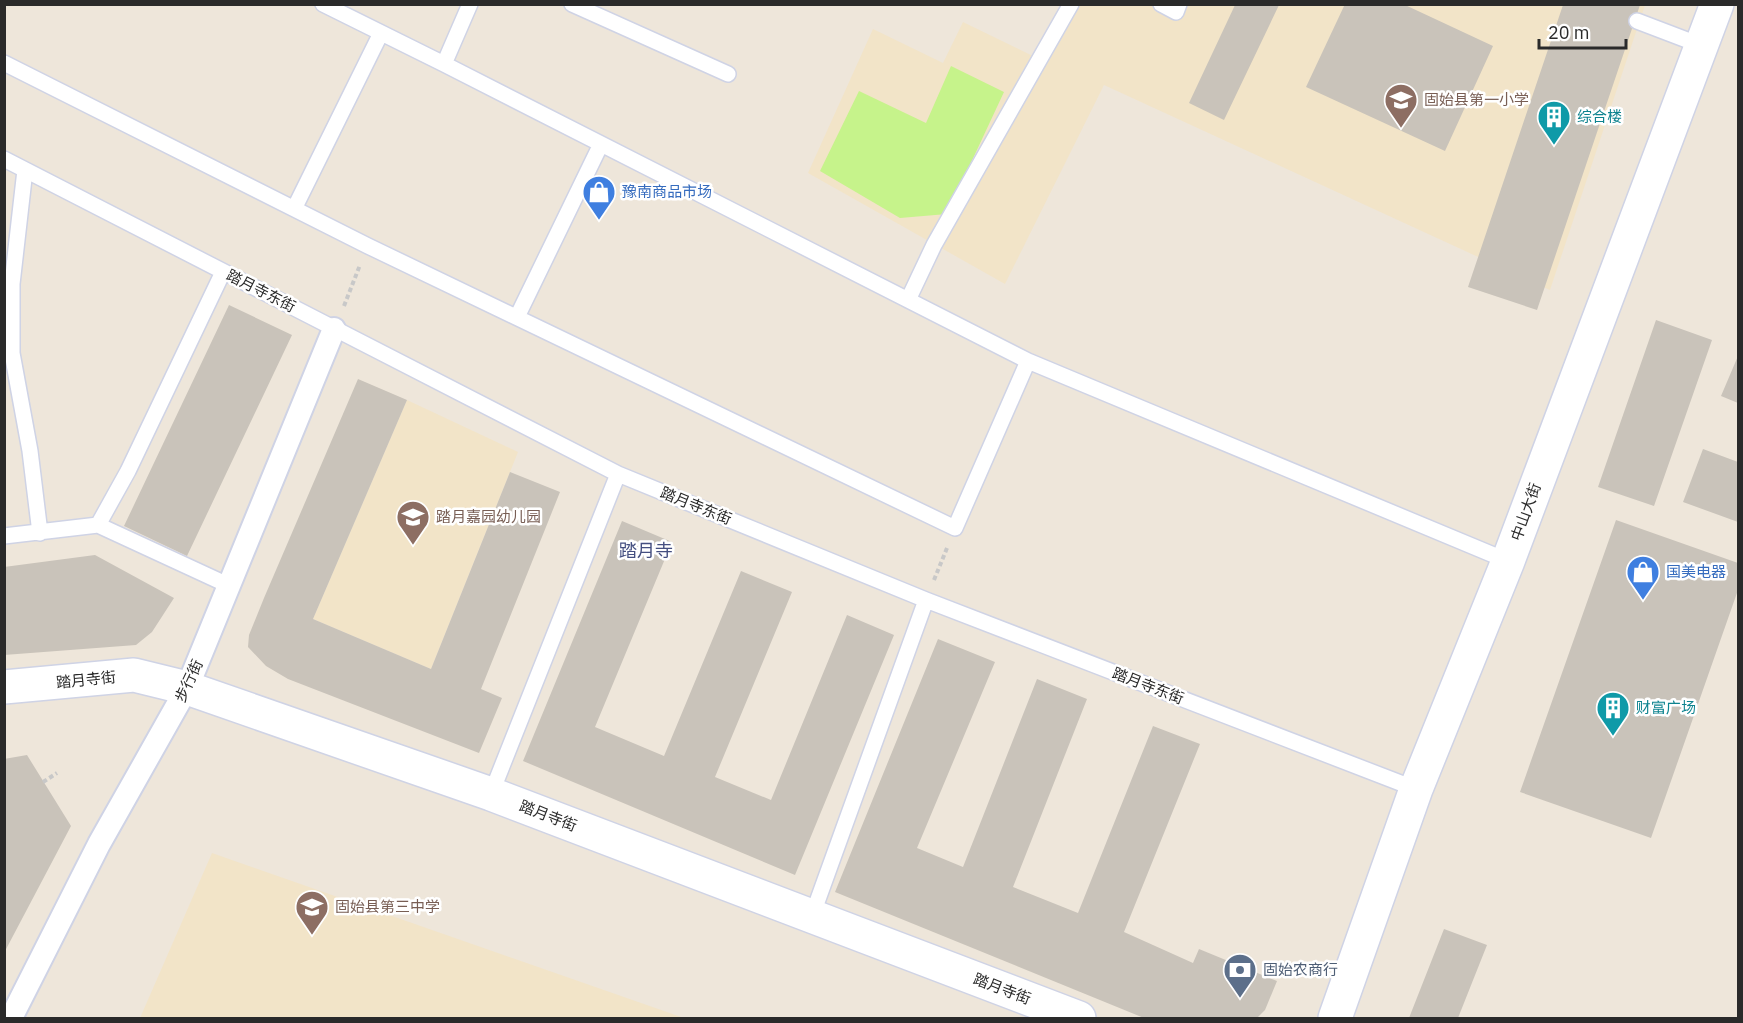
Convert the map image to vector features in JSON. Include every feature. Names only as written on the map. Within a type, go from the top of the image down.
[{"type":"street","name":"中山大街","points":[[1335,1018],[1416,789],[1508,561],[1717,4]]},
{"type":"street","name":"步行街","points":[[11,1018],[99,844],[187,688],[334,328]]},
{"type":"street","name":"踏月寺街","points":[[4,687],[134,675],[187,688],[491,794],[1079,1018]]},
{"type":"lane","points":[[323,4],[1028,361],[1508,561]]},
{"type":"lane","points":[[444,64],[470,4]]},
{"type":"lane","points":[[572,4],[728,74]]},
{"type":"lane","points":[[908,300],[934,245],[1071,4]]},
{"type":"lane","points":[[1161,4],[1176,12],[1179,4]]},
{"type":"lane","points":[[1637,21],[1700,45]]},
{"type":"lane","points":[[294,207],[381,33]]},
{"type":"lane","points":[[4,63],[368,246],[955,528],[1028,361]]},
{"type":"lane","points":[[518,317],[601,144]]},
{"type":"lane","name":"踏月寺东街","points":[[4,159],[618,474],[926,600],[1416,789]]},
{"type":"lane","points":[[25,170],[8,283],[12,353],[30,451],[40,533]]},
{"type":"lane","points":[[98,525],[128,471],[223,272]]},
{"type":"lane","points":[[491,794],[618,474]]},
{"type":"lane","points":[[4,536],[98,525],[230,586]]},
{"type":"lane","points":[[812,916],[926,600]]},
{"type":"path","points":[[334,328],[368,246]]},
{"type":"path","points":[[926,600],[955,528]]},
{"type":"path","points":[[44,782],[57,773]]},
{"type":"shaded area","name":"固始县第一小学","points":[[1068,5],[1645,5],[1550,290],[1104,85],[1005,284],[808,173],[873,29],[943,63],[963,22],[1037,58]]},
{"type":"shaded area","name":"踏月嘉园幼儿园","points":[[407,400],[518,452],[431,669],[313,619]]},
{"type":"shaded area","name":"固始县第三中学","points":[[212,853],[684,1018],[140,1018]]},
{"type":"green space","points":[[951,66],[1004,92],[947,214],[900,218],[820,171],[859,91],[926,123]]},
{"type":"building","points":[[1345,4],[1403,4],[1493,46],[1445,151],[1306,87]]},
{"type":"building","points":[[1235,5],[1279,5],[1224,120],[1189,103]]},
{"type":"building","name":"综合楼","points":[[1563,5],[1640,5],[1537,310],[1468,287]]},
{"type":"building","points":[[229,305],[292,335],[187,556],[124,526]]},
{"type":"building","points":[[1656,320],[1712,340],[1654,506],[1598,487]]},
{"type":"building","points":[[1738,356],[1738,403],[1721,396]]},
{"type":"building","points":[[358,379],[407,400],[313,619],[431,669],[510,472],[560,492],[481,689],[502,698],[479,753],[288,679],[266,666],[248,647],[249,635],[264,598]]},
{"type":"building","points":[[1703,449],[1738,462],[1738,522],[1683,502]]},
{"type":"building","points":[[1616,520],[1738,563],[1738,590],[1651,838],[1520,792]]},
{"type":"building","points":[[622,521],[672,542],[595,727],[664,756],[741,571],[792,592],[715,777],[771,800],[847,615],[894,635],[795,875],[523,761]]},
{"type":"building","points":[[95,555],[174,598],[152,632],[136,645],[4,655],[4,567]]},
{"type":"building","points":[[938,639],[995,662],[917,848],[963,867],[1037,679],[1087,699],[1013,887],[1078,913],[1153,726],[1200,744],[1124,932],[1193,963],[1199,949],[1277,981],[1265,1010],[1257,1018],[1144,1018],[835,892]]},
{"type":"building","points":[[27,755],[71,826],[4,953],[4,759]]},
{"type":"building","points":[[1444,929],[1487,945],[1458,1018],[1409,1018]]},
{"type":"place","name":"固始县第一小学","points":[[1401,129]]},
{"type":"place","name":"综合楼","points":[[1554,146]]},
{"type":"place","name":"豫南商品市场","points":[[599,221]]},
{"type":"place","name":"踏月嘉园幼儿园","points":[[413,546]]},
{"type":"place","name":"国美电器","points":[[1643,601]]},
{"type":"place","name":"财富广场","points":[[1613,737]]},
{"type":"place","name":"固始县第三中学","points":[[312,936]]},
{"type":"place","name":"固始农商行","points":[[1240,999]]},
{"type":"district","name":"踏月寺","points":[[646,551]]}]
